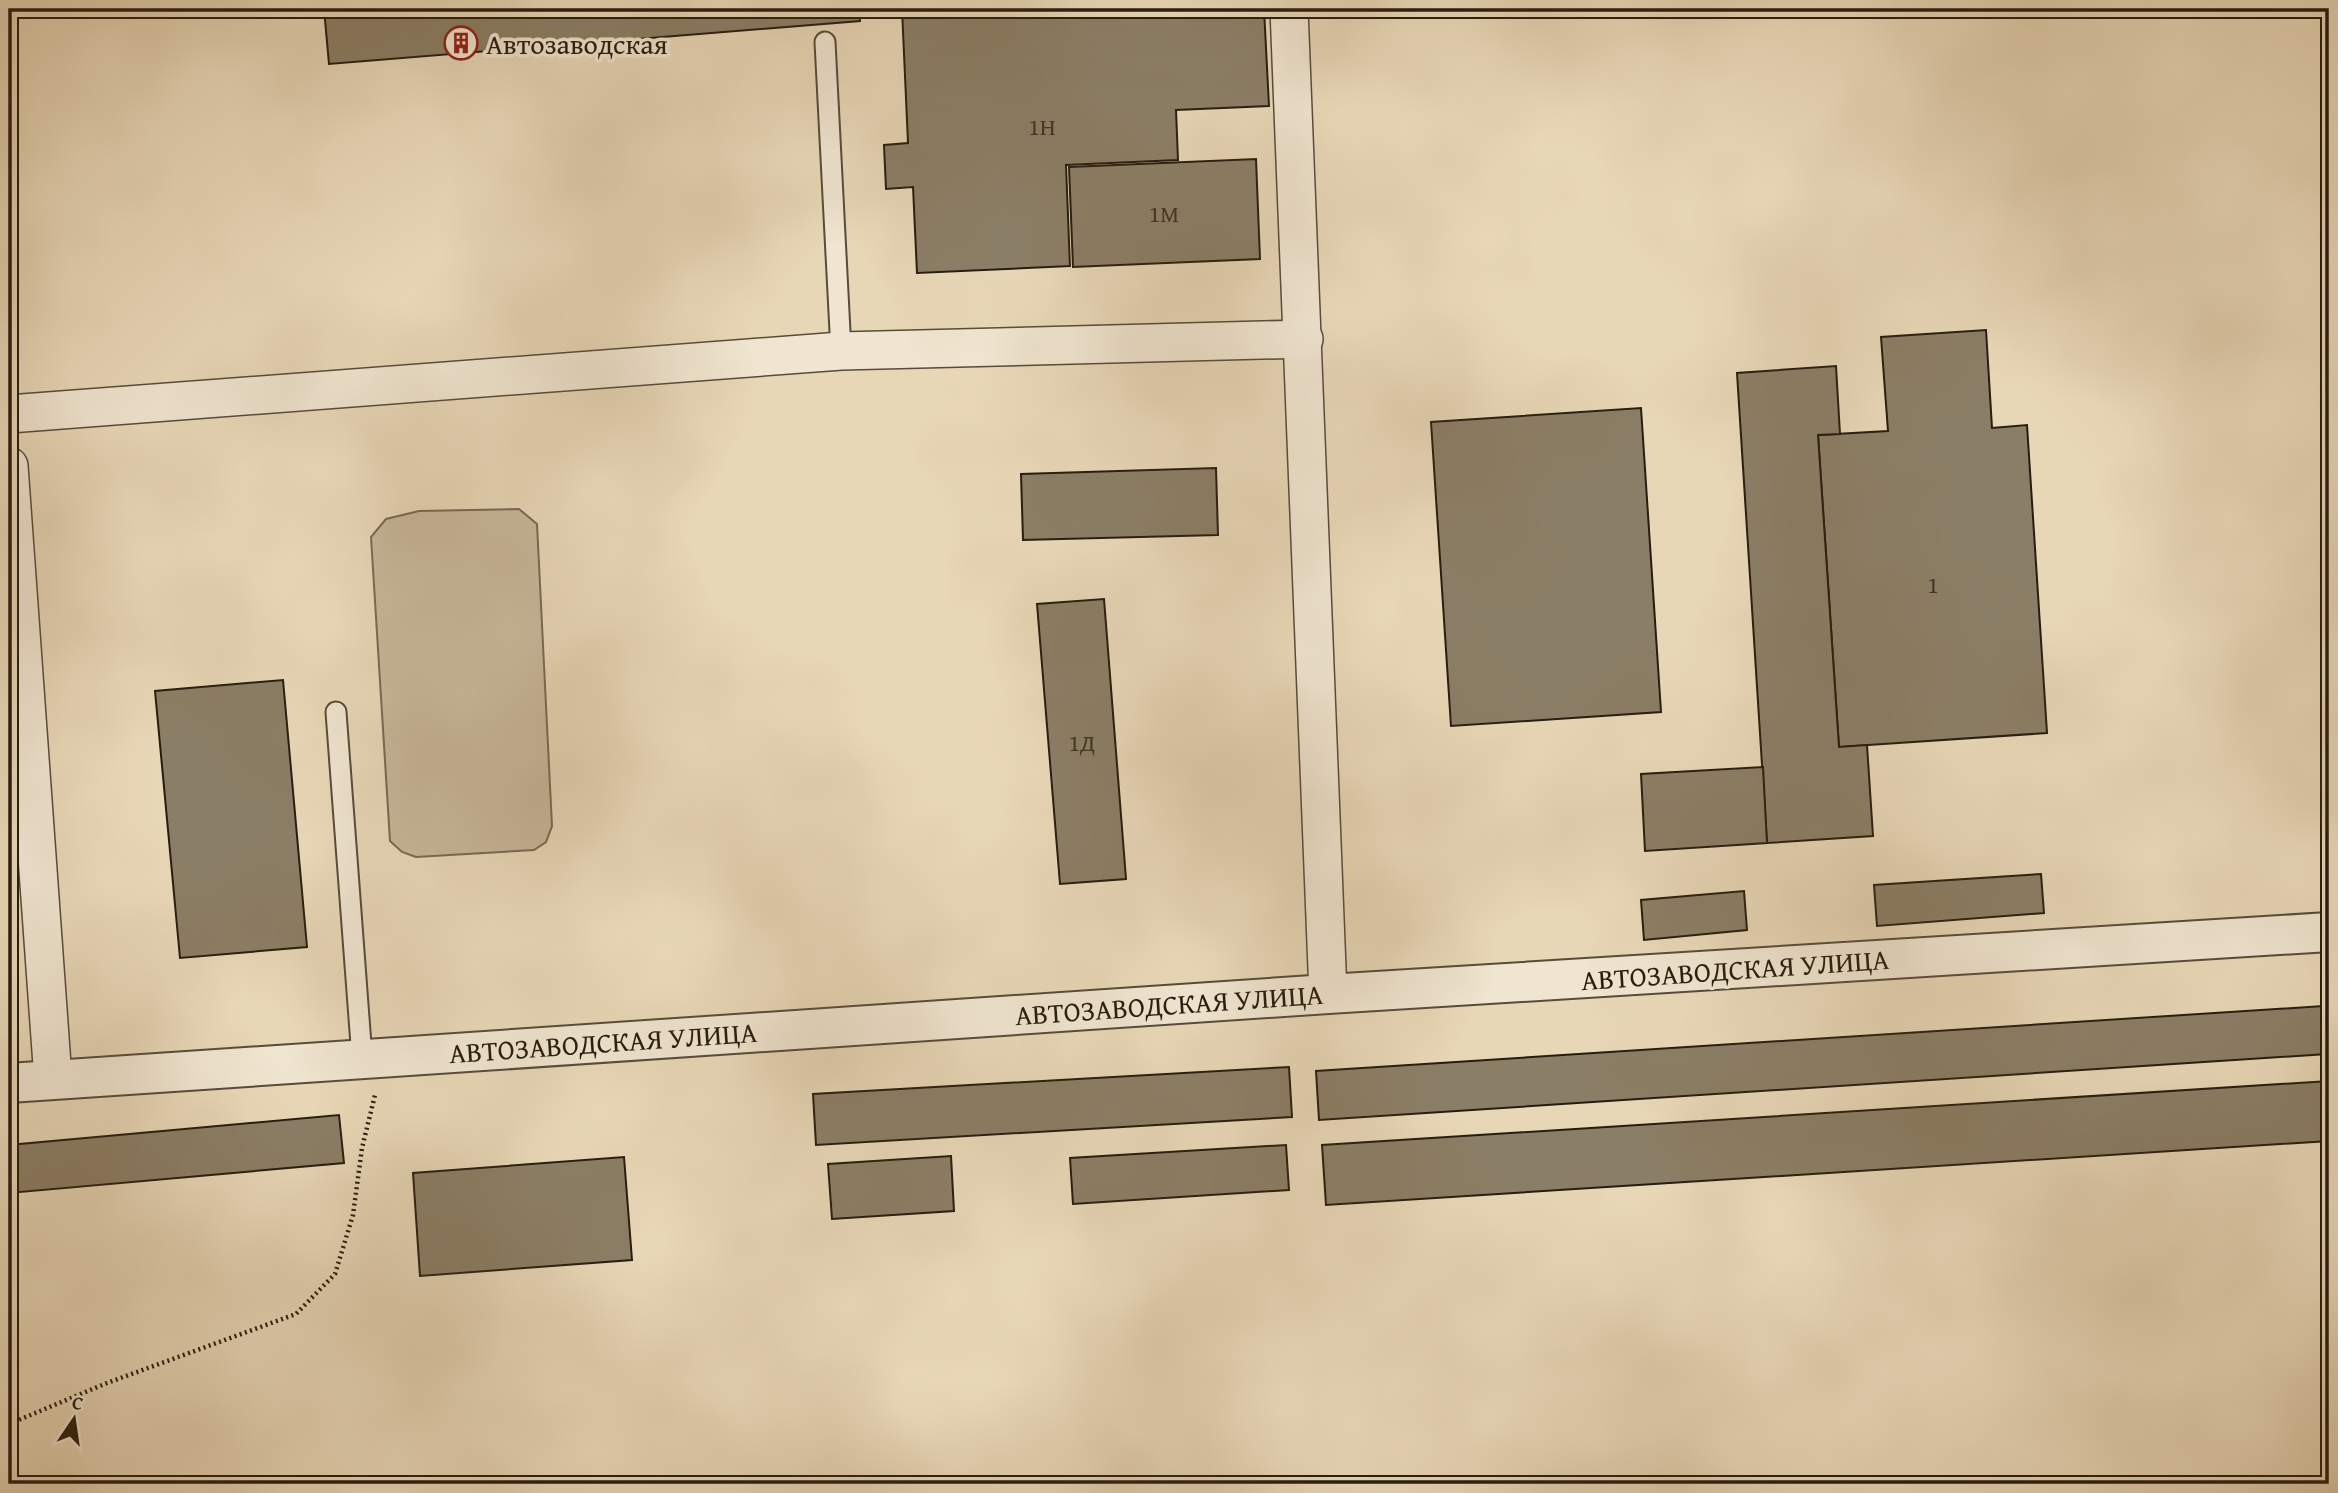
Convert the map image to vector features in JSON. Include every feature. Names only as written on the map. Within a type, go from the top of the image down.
[{"type":"street","points":[[1289,9],[1328,994]]},
{"type":"street","points":[[9,414],[841,351],[1304,339]]},
{"type":"street","points":[[9,466],[53,1079]]},
{"type":"street","name":"АВТОЗАВОДСКАЯ УЛИЦА","points":[[9,1083],[1328,994],[2329,932]]},
{"type":"lane","points":[[825,42],[841,351]]},
{"type":"lane","points":[[336,712],[373,1058]]},
{"type":"path","points":[[9,1424],[107,1383],[296,1314],[335,1274],[353,1215],[373,1058]]},
{"type":"shaded area","points":[[519,509],[537,524],[552,826],[546,842],[534,850],[416,857],[402,852],[390,841],[371,537],[386,519],[419,511]]},
{"type":"building","name":"Автозаводская","points":[[324,9],[859,9],[860,21],[329,64]]},
{"type":"building","points":[[902,9],[1116,9],[1116,18],[1168,16],[1168,9],[1264,9],[1269,106],[1176,110],[1178,160],[1066,165],[1070,266],[917,273],[913,187],[886,189],[884,145],[908,143]]},
{"type":"building","points":[[1256,159],[1260,259],[1073,267],[1069,167]]},
{"type":"building","points":[[1986,330],[1992,428],[2027,425],[2047,733],[1839,747],[1818,435],[1888,431],[1881,337]]},
{"type":"building","points":[[1836,366],[1840,434],[1818,435],[1839,747],[1867,745],[1873,836],[1767,843],[1737,373]]},
{"type":"building","points":[[1641,408],[1661,712],[1451,726],[1431,422]]},
{"type":"building","points":[[1216,468],[1218,535],[1023,540],[1021,474]]},
{"type":"building","points":[[1104,599],[1126,879],[1060,884],[1037,604]]},
{"type":"building","points":[[283,680],[307,947],[180,958],[155,691]]},
{"type":"building","points":[[1763,767],[1767,843],[1645,851],[1641,774]]},
{"type":"building","points":[[2041,874],[2044,913],[1877,926],[1874,885]]},
{"type":"building","points":[[1744,891],[1747,930],[1644,940],[1641,900]]},
{"type":"building","points":[[2323,1006],[2327,1054],[1319,1120],[1316,1071]]},
{"type":"building","points":[[1289,1067],[1292,1117],[816,1145],[813,1094]]},
{"type":"building","points":[[2329,1081],[2329,1141],[1326,1205],[1322,1145]]},
{"type":"building","points":[[339,1115],[344,1163],[9,1193],[9,1145]]},
{"type":"building","points":[[1286,1145],[1289,1190],[1073,1204],[1070,1158]]},
{"type":"building","points":[[951,1156],[954,1211],[832,1219],[828,1164]]},
{"type":"building","points":[[624,1157],[632,1260],[420,1276],[413,1173]]},
{"type":"place","name":"Автозаводская","points":[[461,43]]}]
